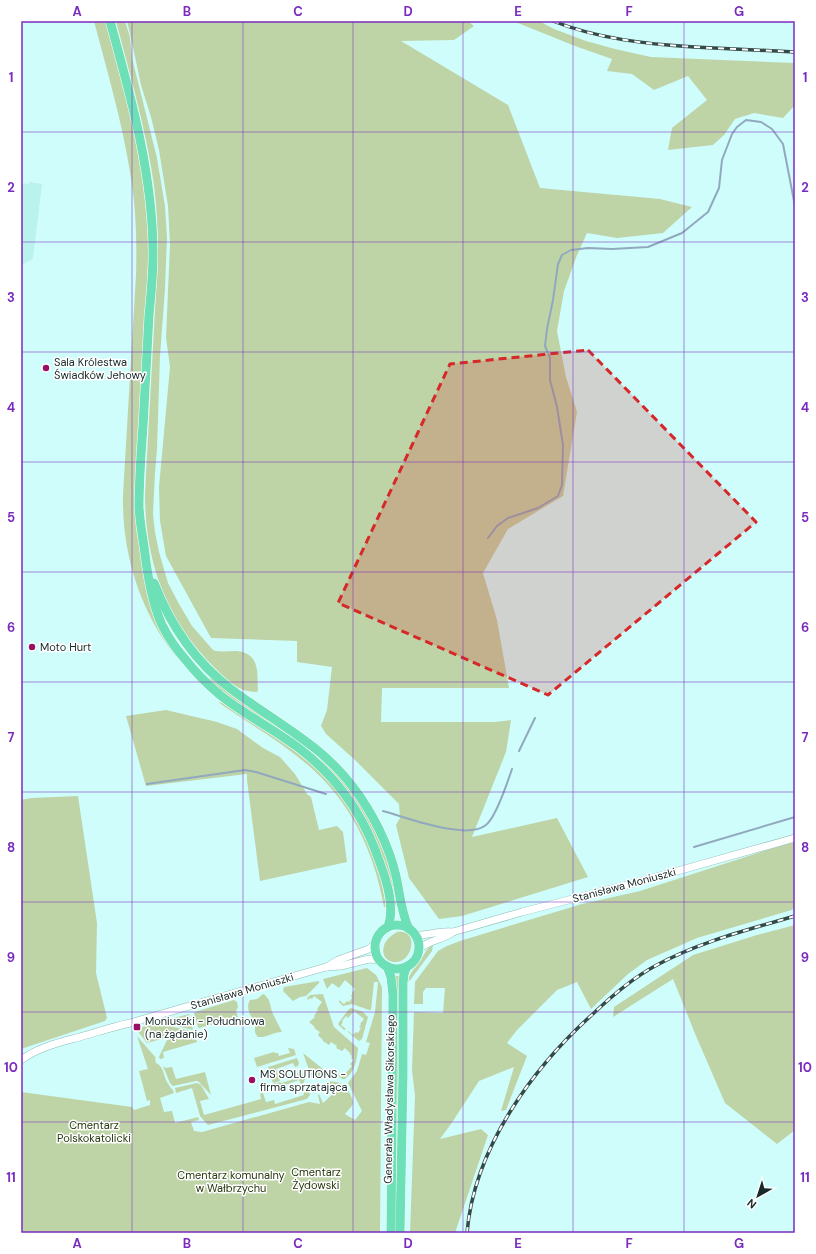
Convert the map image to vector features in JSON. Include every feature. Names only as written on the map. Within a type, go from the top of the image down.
[{"type":"main road","points":[[110,21],[134,114],[147,174],[150,204],[153,255],[140,507],[141,534],[148,578],[156,609],[163,627],[178,651],[205,682],[221,695],[309,756],[333,779],[352,804],[366,829],[382,867],[390,902],[390,919],[388,927]]},
{"type":"main road","points":[[146,560],[168,615],[182,638],[213,674],[231,689],[299,735],[331,762],[353,786],[372,816],[385,844],[396,875],[403,916],[419,944],[419,949],[414,961],[407,966],[399,969],[387,966],[380,960],[375,949],[380,933],[388,927],[401,926],[412,932]]},
{"type":"main road","name":"Generała Władysława Sikorskiego","points":[[387,966],[391,977],[393,994],[391,1233]]},
{"type":"main road","name":"Generała Władysława Sikorskiego","points":[[400,1233],[402,983],[407,966]]},
{"type":"street","name":"Stanisława Moniuszki","points":[[419,949],[427,944],[445,938],[454,932],[522,912],[642,881],[795,838]]},
{"type":"street","name":"Stanisława Moniuszki","points":[[412,932],[424,935],[441,931],[454,932]]},
{"type":"street","name":"Stanisława Moniuszki","points":[[326,968],[338,960],[369,949],[376,943]]},
{"type":"street","name":"Stanisława Moniuszki","points":[[21,1060],[56,1043],[326,968],[369,959],[380,960]]},
{"type":"highlighted area","points":[[588,350],[756,522],[548,695],[338,603],[450,364]]},
{"type":"shaded area","points":[[29,182],[42,184],[33,258],[21,265],[21,183],[29,184]]},
{"type":"green space","points":[[94,21],[106,21],[134,129],[143,172],[147,203],[148,259],[136,479],[136,528],[154,609],[200,682],[199,683],[168,646],[148,611],[134,574],[125,535],[123,495],[136,275],[136,223],[134,198],[127,153],[114,96]]},
{"type":"green space","points":[[116,21],[125,21],[130,37],[132,58],[157,158],[165,206],[167,238],[153,514],[159,552],[168,583],[179,604],[192,626],[213,650],[244,652],[253,659],[257,670],[257,692],[244,690],[229,682],[199,650],[184,631],[172,610],[154,567],[146,519],[145,493],[158,255],[157,211],[147,143]]},
{"type":"green space","points":[[127,21],[468,21],[474,26],[454,40],[401,41],[508,105],[540,188],[660,199],[692,207],[663,233],[617,238],[587,233],[577,255],[564,291],[557,331],[566,377],[577,412],[563,496],[508,529],[483,573],[497,620],[509,688],[382,688],[381,722],[495,722],[511,720],[506,752],[472,837],[557,818],[588,877],[462,916],[439,919],[409,878],[396,825],[400,818],[399,804],[355,760],[326,734],[321,726],[327,710],[332,667],[297,662],[297,641],[211,638],[166,556],[160,521],[159,487],[170,367],[166,338],[170,244],[168,206],[159,150],[141,85]]},
{"type":"green space","points":[[513,21],[539,21],[554,29],[586,41],[651,57],[795,63],[795,105],[783,118],[754,113],[735,119],[724,135],[713,145],[668,150],[672,128],[707,100],[688,76],[654,90],[632,74],[607,71],[612,59]]},
{"type":"green space","points":[[211,678],[307,746],[328,765],[348,787],[365,812],[384,852],[389,865],[398,905],[394,906],[393,896],[340,783],[222,691],[209,680]]},
{"type":"green space","points":[[218,702],[226,704],[299,754],[324,776],[338,792],[361,827],[370,846],[377,866],[386,907],[384,907],[374,865],[366,846],[357,826],[334,791],[293,753]]},
{"type":"green space","points":[[166,710],[217,722],[237,729],[263,748],[280,757],[295,774],[307,794],[311,797],[319,830],[337,826],[343,832],[347,862],[260,881],[247,774],[146,786],[126,716]]},
{"type":"green space","points":[[78,796],[97,923],[96,973],[107,1018],[105,1021],[21,1049],[21,800],[31,798]]},
{"type":"green space","points":[[795,842],[795,909],[697,938],[647,960],[628,974],[591,1009],[577,982],[557,990],[517,1030],[507,1043],[527,1056],[506,1110],[501,1111],[514,1067],[479,1081],[440,1139],[481,1129],[488,1135],[455,1233],[410,1233],[415,1096],[412,1070],[414,1012],[443,1013],[445,988],[426,988],[423,992],[423,1004],[414,1004],[415,982],[438,951],[460,941],[532,919],[582,904],[640,891]]},
{"type":"green space","points":[[795,925],[795,1130],[777,1144],[725,1103],[673,979],[613,1017],[614,1007],[693,955]]},
{"type":"green space","points":[[397,932],[404,932],[409,935],[411,946],[406,958],[401,961],[391,962],[385,957],[383,949],[387,940]]},
{"type":"green space","points":[[433,945],[432,951],[408,982],[409,976],[426,951]]},
{"type":"green space","points":[[367,968],[376,975],[382,987],[380,1233],[21,1233],[21,1092],[132,1107],[134,1110],[150,1105],[150,1100],[147,1101],[139,1071],[148,1069],[137,1036],[156,1058],[156,1063],[161,1067],[167,1082],[174,1092],[160,1098],[164,1112],[172,1111],[175,1123],[198,1117],[199,1120],[191,1122],[194,1131],[202,1132],[309,1102],[320,1104],[319,1094],[323,1103],[335,1092],[329,1083],[326,1083],[330,1081],[340,1083],[348,1090],[353,1103],[345,1114],[355,1120],[362,1111],[348,1083],[357,1071],[362,1054],[366,1055],[370,1043],[366,1042],[375,1012],[378,982],[374,982],[371,1010],[369,1010],[352,1004],[343,1006],[339,1002],[339,1000],[344,1004],[347,1001],[349,1002],[355,989],[345,980],[339,988],[332,983],[327,989],[323,979]]},
{"type":"green space","points":[[396,976],[400,976],[398,1233],[394,1233]]},
{"type":"green space","points":[[319,981],[319,983],[306,996],[300,997],[293,1001],[283,991],[284,987]]},
{"type":"green space","points":[[263,994],[269,1000],[272,1012],[282,1032],[264,1037],[258,1037],[255,1033],[255,1024],[248,1006],[250,1000],[257,999]]},
{"type":"green space","points":[[323,994],[334,1027],[358,1048],[353,1069],[345,1079],[342,1079],[337,1075],[338,1074],[342,1077],[352,1066],[350,1064],[354,1060],[351,1058],[352,1056],[345,1048],[342,1051],[336,1048],[337,1046],[331,1042],[329,1045],[323,1041],[318,1035],[320,1032],[309,1022],[315,1017],[314,1016],[318,1010],[317,1009],[322,1002],[314,996],[312,999],[310,998],[308,1000],[307,998],[310,995]]},
{"type":"green space","points":[[234,1000],[237,1002],[238,1007],[236,1011],[238,1017],[199,1028],[198,1027],[195,1012]]},
{"type":"green space","points":[[351,1008],[363,1012],[368,1017],[362,1039],[359,1041],[348,1031],[353,1035],[356,1032],[358,1033],[361,1028],[359,1027],[361,1025],[360,1024],[364,1019],[354,1011],[348,1018],[346,1016],[342,1021],[343,1022],[341,1025],[346,1029],[344,1030],[338,1024]]},
{"type":"green space","points":[[189,1014],[193,1030],[160,1022]]},
{"type":"green space","points":[[156,1023],[191,1031],[147,1043],[136,1029]]},
{"type":"green space","points":[[194,1032],[197,1042],[163,1052],[164,1058],[160,1059],[159,1057],[167,1040]]},
{"type":"green space","points":[[288,1048],[294,1049],[296,1055],[257,1067],[254,1058],[274,1052],[278,1053],[279,1056],[290,1053]]},
{"type":"green space","points":[[303,1053],[328,1073],[328,1077],[312,1078]]},
{"type":"green space","points":[[297,1058],[299,1063],[298,1066],[295,1067],[293,1063],[276,1069],[280,1081],[273,1083],[268,1067]]},
{"type":"green space","points":[[163,1066],[166,1068],[172,1067],[176,1079],[205,1072],[211,1095],[198,1081],[173,1086],[170,1083]]},
{"type":"green space","points":[[300,1072],[304,1075],[305,1079],[303,1084],[301,1084],[299,1080],[282,1086],[283,1091],[278,1091],[274,1088],[273,1084],[298,1078],[297,1073]]},
{"type":"green space","points":[[197,1083],[201,1085],[209,1099],[200,1101],[204,1115],[261,1099],[260,1094],[263,1093],[266,1102],[274,1100],[275,1104],[304,1095],[303,1090],[306,1089],[309,1091],[310,1095],[307,1099],[208,1125],[200,1116],[192,1088],[176,1093],[175,1088]]},
{"type":"waterway","points":[[488,538],[497,526],[508,518],[538,508],[558,496],[562,485],[563,445],[557,407],[550,380],[550,358],[545,346],[558,264],[562,255],[571,250],[588,248],[612,249],[648,247],[682,233],[708,212],[719,188],[722,160],[732,134],[737,127],[746,120],[761,122],[772,129],[783,144],[795,206]]},
{"type":"waterway","points":[[519,751],[535,718]]},
{"type":"waterway","points":[[383,811],[451,829],[477,829],[486,825],[490,821],[501,799],[512,769]]},
{"type":"waterway","points":[[147,784],[245,770],[256,772],[326,794]]},
{"type":"waterway","points":[[694,847],[795,817]]},
{"type":"railway","points":[[553,21],[587,32],[623,40],[694,47],[795,52]]},
{"type":"railway","points":[[467,1233],[472,1201],[481,1170],[494,1140],[510,1111],[529,1084],[572,1034],[616,993],[631,981],[655,966],[706,943],[795,916]]},
{"type":"place","name":"Sala Królestwa Świadków Jehowy","points":[[46,368]]},
{"type":"place","name":"Moto Hurt","points":[[32,647]]},
{"type":"place","name":"Moniuszki - Południowa (na żądanie)","points":[[137,1027]]},
{"type":"place","name":"MS SOLUTIONS - firma sprzatająca","points":[[252,1080]]},
{"type":"park label","name":"Cmentarz Polskokatolicki","points":[[94,1131]]},
{"type":"park label","name":"Cmentarz Żydowski","points":[[316,1178]]},
{"type":"park label","name":"Cmentarz komunalny w Wałbrzychu","points":[[231,1181]]}]
